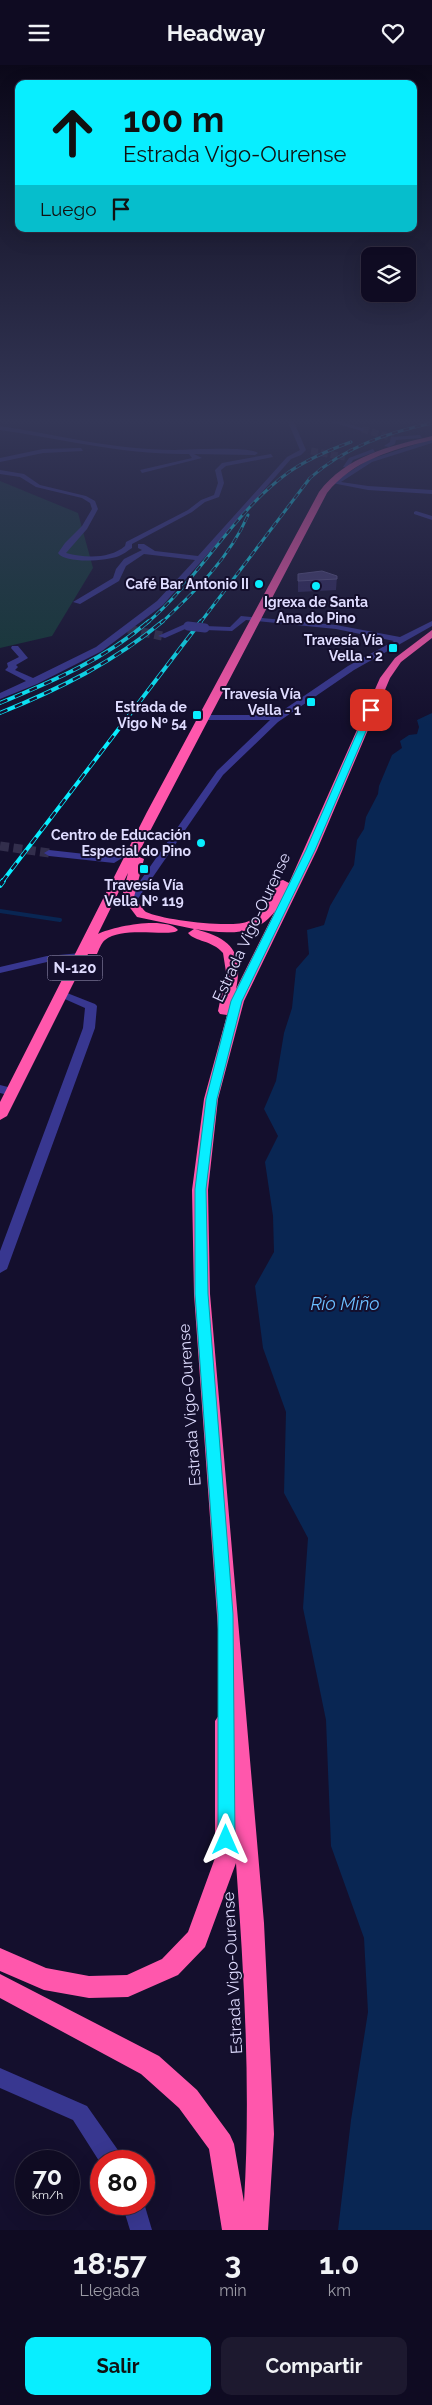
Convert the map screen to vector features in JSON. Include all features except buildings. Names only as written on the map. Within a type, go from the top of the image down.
[{"type":"highway","name":"N-120","points":[[0,1116],[6,1090],[62,994],[153,812],[255,619],[310,523]]},
{"type":"highway","name":"Estrada Vigo-Ourense","points":[[255,2230],[261,2134],[253,1932],[226,1614],[202,1294],[200,1189],[211,1099],[236,1001],[311,850],[384,678],[398,660],[432,633]]},
{"type":"highway","points":[[153,812],[128,897],[141,914],[212,929],[236,929],[253,924],[264,918],[336,790]]},
{"type":"highway","points":[[62,994],[76,983],[99,938],[122,929],[147,927],[192,933],[207,936],[221,943],[232,955],[233,972],[216,1048],[211,1099]]},
{"type":"highway","points":[[0,1959],[44,1979],[89,1987],[128,1985],[170,1967],[197,1939],[226,1858],[226,1614]]},
{"type":"highway","points":[[0,1985],[150,2065],[188,2099],[222,2144],[235,2230]]},
{"type":"street","points":[[88,523],[69,541],[62,553],[77,558],[113,556],[123,553],[129,546],[128,543],[167,523]]},
{"type":"street","points":[[0,696],[34,682],[100,649],[128,629],[160,603],[230,523]]},
{"type":"street","points":[[129,546],[143,546],[146,551]]},
{"type":"street","points":[[77,602],[116,579],[118,571],[137,553],[146,551],[199,558]]},
{"type":"street","points":[[162,636],[188,626],[232,629],[244,618],[336,627],[401,640]]},
{"type":"street","points":[[131,901],[220,773],[277,719],[351,668],[432,623]]},
{"type":"street","points":[[15,648],[24,658],[10,665],[14,667],[9,670],[34,682]]},
{"type":"street","points":[[204,717],[277,719]]},
{"type":"street","points":[[49,853],[114,860],[138,845]]},
{"type":"street","points":[[114,860],[124,872]]},
{"type":"street","points":[[137,863],[155,865]]},
{"type":"street","points":[[0,971],[47,959],[80,956]]},
{"type":"street","points":[[0,1269],[89,1028],[91,1006],[62,994]]},
{"type":"street","points":[[0,2078],[80,2113],[105,2150]]},
{"type":"street","points":[[136,2215],[141,2230]]},
{"type":"green space","points":[[0,523],[81,523],[93,568],[52,636],[0,648]]},
{"type":"water","name":"Río Miño","points":[[432,713],[432,2230],[338,2230],[351,2120],[368,2012],[364,1938],[331,1846],[326,1720],[303,1608],[308,1538],[284,1493],[286,1412],[263,1348],[255,1286],[274,1252],[273,1216],[265,1162],[278,1136],[264,1109],[276,1081],[284,1033],[292,1008],[296,969],[309,954],[307,930],[324,925],[330,906],[354,865],[357,840],[364,829],[366,817],[378,794],[379,786],[392,755],[402,748],[400,741],[409,735],[417,734],[419,727],[417,720]]},
{"type":"waterway","points":[[0,911],[60,920]]},
{"type":"tunnel","points":[[128,629],[162,636]]},
{"type":"tunnel","points":[[0,846],[49,853]]},
{"type":"railway","points":[[147,623],[184,586],[235,523]]},
{"type":"railway","points":[[161,623],[199,586],[222,559],[244,523]]},
{"type":"railway","points":[[200,623],[276,523]]},
{"type":"railway","points":[[0,703],[78,668],[115,647],[149,621]]},
{"type":"railway","points":[[0,713],[65,684],[105,662],[163,621]]},
{"type":"railway","points":[[2,882],[201,621]]},
{"type":"railway","points":[[0,885],[3,881]]},
{"type":"place","name":"Café Bar Antonio II","points":[[259,584]]},
{"type":"place","name":"Igrexa de Santa Ana do Pino","points":[[316,586]]},
{"type":"place","name":"Travesía Vía Vella - 2","points":[[393,648]]},
{"type":"place","name":"Travesía Vía Vella - 1","points":[[311,702]]},
{"type":"place","name":"Estrada de Vigo Nº 54","points":[[197,715]]},
{"type":"place","name":"Centro de Educación Especial do Pino","points":[[201,843]]},
{"type":"place","name":"Travesía Vía Vella Nº 119","points":[[144,869]]},
{"type":"route","points":[[226,1840],[226,1614],[202,1294],[200,1189],[211,1099],[236,1001],[311,850],[371,710]]}]
